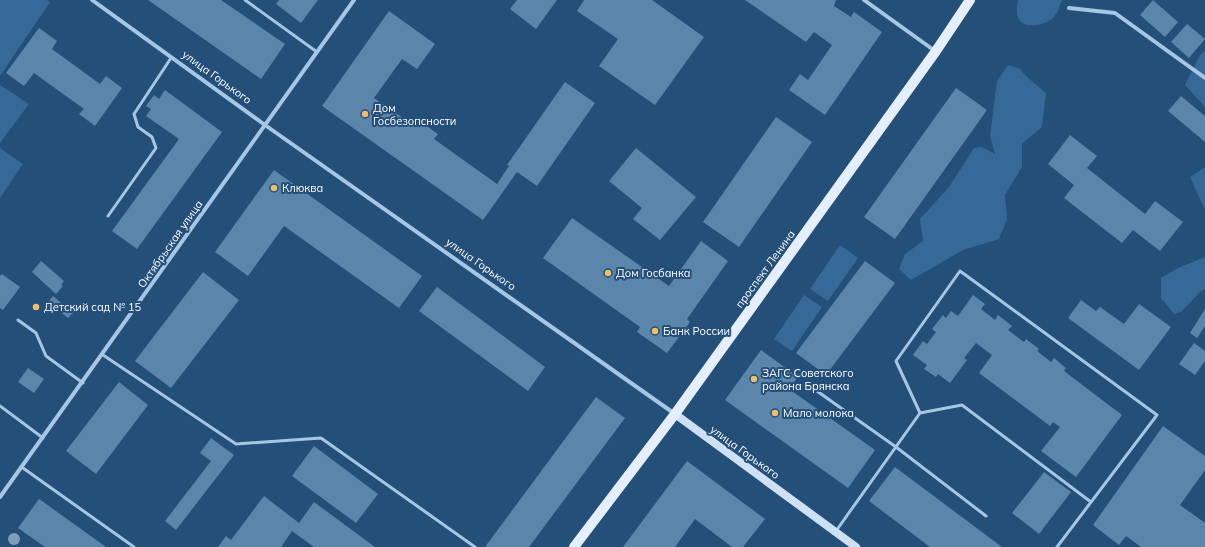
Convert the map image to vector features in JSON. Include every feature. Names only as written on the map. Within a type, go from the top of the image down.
[{"type":"main road","name":"проспект Ленина","points":[[574,547],[675,414],[936,51],[970,0]]},
{"type":"street","name":"улица Горького","points":[[92,0],[171,58],[675,414],[856,547]]},
{"type":"street","name":"Октябрьская улица","points":[[0,497],[23,468],[354,0]]},
{"type":"street","points":[[864,0],[936,51]]},
{"type":"street","points":[[1069,8],[1115,13],[1205,78]]},
{"type":"lane","points":[[245,0],[317,52]]},
{"type":"lane","points":[[108,216],[156,148],[152,137],[138,127],[134,114],[171,58]]},
{"type":"lane","points":[[920,413],[896,361],[960,271],[1157,415],[1057,547]]},
{"type":"lane","points":[[18,320],[36,333],[46,356],[83,383]]},
{"type":"lane","points":[[103,354],[236,444],[321,438],[475,547]]},
{"type":"lane","points":[[806,384],[896,447],[986,516]]},
{"type":"lane","points":[[836,532],[920,413],[962,405],[1091,502]]},
{"type":"lane","points":[[0,406],[43,438]]},
{"type":"lane","points":[[23,468],[134,547]]},
{"type":"shaded area","points":[[0,0],[47,0],[50,2],[0,76]]},
{"type":"shaded area","points":[[1018,0],[1062,0],[1058,11],[1051,20],[1032,26],[1023,24],[1018,19]]},
{"type":"shaded area","points":[[1205,50],[1205,107],[1185,85],[1200,55]]},
{"type":"shaded area","points":[[1008,65],[1020,69],[1046,93],[1042,127],[1022,144],[1022,167],[1005,195],[1007,219],[999,239],[963,250],[911,280],[899,269],[905,254],[923,241],[920,219],[949,187],[974,148],[982,147],[995,154],[990,136],[997,81]]},
{"type":"shaded area","points":[[0,85],[29,104],[0,143]]},
{"type":"shaded area","points":[[0,148],[23,164],[0,198]]},
{"type":"shaded area","points":[[1205,167],[1205,210],[1190,177]]},
{"type":"shaded area","points":[[840,245],[858,258],[828,301],[810,289]]},
{"type":"shaded area","points":[[1205,257],[1205,290],[1202,290],[1181,312],[1174,314],[1161,298],[1161,278],[1178,268]]},
{"type":"shaded area","points":[[804,295],[822,307],[792,351],[774,339]]},
{"type":"building","points":[[148,0],[221,0],[285,44],[261,79]]},
{"type":"building","points":[[279,0],[318,0],[301,23],[276,4]]},
{"type":"building","points":[[517,0],[557,0],[536,29],[510,9]]},
{"type":"building","points":[[584,0],[652,0],[704,37],[655,105],[599,66],[618,39],[577,11]]},
{"type":"building","points":[[745,0],[836,0],[834,6],[851,17],[854,12],[882,32],[825,115],[789,90],[800,74],[808,80],[832,45],[814,32],[806,42]]},
{"type":"building","points":[[1153,0],[1178,22],[1165,37],[1140,15]]},
{"type":"building","name":"Дом Госбезопсности","points":[[389,11],[435,44],[417,69],[402,59],[374,98],[416,127],[419,121],[438,134],[434,139],[497,184],[509,166],[507,165],[565,82],[595,103],[537,186],[517,172],[483,220],[322,106]]},
{"type":"building","points":[[1187,24],[1205,39],[1189,58],[1171,42]]},
{"type":"building","points":[[39,28],[57,41],[52,49],[100,84],[106,76],[122,88],[95,126],[79,114],[84,109],[34,73],[24,86],[6,73]]},
{"type":"building","points":[[956,88],[987,110],[895,239],[864,217]]},
{"type":"building","points":[[165,90],[222,132],[137,249],[112,231],[179,139],[146,116],[151,109],[146,106],[154,95],[159,99]]},
{"type":"building","points":[[1181,96],[1205,116],[1205,142],[1168,111]]},
{"type":"building","points":[[776,117],[812,142],[739,247],[703,222]]},
{"type":"building","points":[[1070,135],[1097,156],[1087,168],[1145,214],[1155,201],[1183,222],[1160,251],[1133,230],[1122,243],[1064,198],[1074,185],[1048,164]]},
{"type":"building","points":[[636,148],[696,197],[660,240],[633,219],[642,208],[609,181]]},
{"type":"building","points":[[274,170],[422,276],[399,308],[284,226],[248,276],[215,252]]},
{"type":"building","name":"Дом Госбанка","points":[[572,218],[669,286],[701,241],[728,261],[687,319],[690,322],[667,353],[637,332],[640,327],[543,258]]},
{"type":"building","points":[[41,261],[64,281],[61,285],[63,286],[56,294],[32,272]]},
{"type":"building","points":[[865,261],[895,283],[826,375],[796,353]]},
{"type":"building","points":[[203,272],[239,300],[171,388],[135,361]]},
{"type":"building","points":[[2,274],[20,287],[3,310],[0,308],[0,276]]},
{"type":"building","points":[[437,287],[545,367],[528,391],[419,311]]},
{"type":"building","points":[[973,295],[985,304],[981,309],[995,320],[998,315],[1012,326],[1008,330],[1024,342],[1026,339],[1039,349],[1037,351],[1051,362],[1054,358],[1066,368],[1064,371],[1122,415],[1076,477],[1041,451],[1060,427],[1053,422],[1050,426],[979,373],[992,355],[976,343],[964,358],[967,360],[950,383],[938,374],[936,377],[924,369],[927,365],[913,355],[923,341],[927,344],[936,332],[932,329],[943,315],[946,318],[951,311],[958,316]]},
{"type":"building","points":[[53,296],[73,313],[68,318],[48,302]]},
{"type":"building","points":[[1081,300],[1096,311],[1100,307],[1124,324],[1139,304],[1171,327],[1139,370],[1068,318]]},
{"type":"building","points":[[1205,309],[1205,326],[1197,338],[1190,333]]},
{"type":"building","points":[[1194,343],[1205,351],[1205,361],[1195,375],[1179,364]]},
{"type":"building","points":[[761,350],[798,377],[789,389],[875,450],[848,488],[725,400]]},
{"type":"building","points":[[28,368],[44,379],[34,393],[18,382]]},
{"type":"building","points":[[119,382],[148,405],[96,474],[66,451]]},
{"type":"building","points":[[596,397],[625,418],[529,547],[485,547]]},
{"type":"building","points":[[1163,426],[1205,456],[1205,470],[1180,505],[1205,523],[1205,547],[1141,547],[1126,536],[1119,545],[1093,525]]},
{"type":"building","points":[[211,438],[234,455],[176,530],[165,521],[211,461],[200,453]]},
{"type":"building","points":[[314,446],[378,494],[356,523],[292,476]]},
{"type":"building","points":[[687,461],[765,519],[743,547],[732,547],[695,519],[675,547],[623,547]]},
{"type":"building","points":[[895,467],[1002,547],[930,547],[869,501]]},
{"type":"building","points":[[1044,472],[1071,492],[1039,534],[1012,513]]},
{"type":"building","points":[[264,496],[299,523],[314,502],[375,547],[314,547],[292,531],[281,547],[218,547],[226,536],[231,540]]},
{"type":"building","points":[[39,499],[106,547],[45,547],[18,528]]},
{"type":"place","name":"Дом Госбезопсности","points":[[365,114]]},
{"type":"place","name":"Клюква","points":[[274,188]]},
{"type":"place","name":"Дом Госбанка","points":[[608,273]]},
{"type":"place","name":"Детский сад № 15","points":[[36,307]]},
{"type":"place","name":"Банк России","points":[[655,331]]},
{"type":"place","name":"ЗАГС Советского района Брянска","points":[[754,379]]},
{"type":"place","name":"Мало молока","points":[[775,413]]}]
